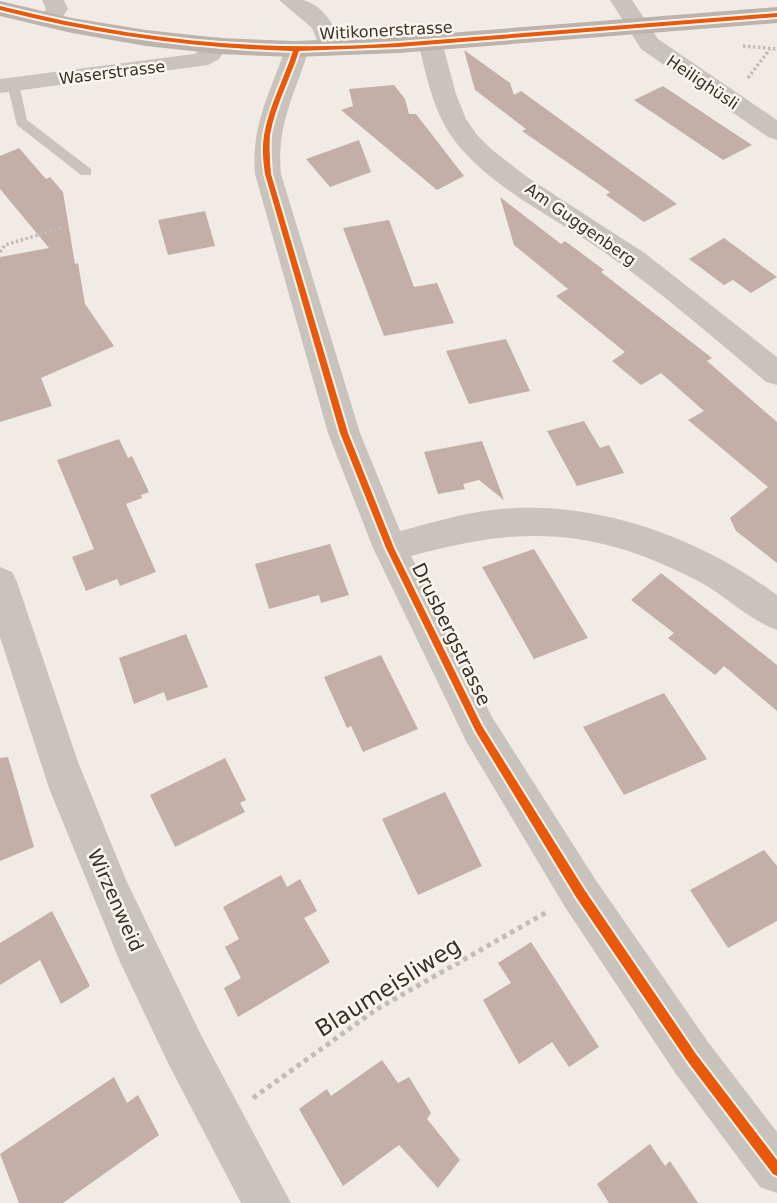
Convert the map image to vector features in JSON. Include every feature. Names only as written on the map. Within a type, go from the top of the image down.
[{"type":"main road","name":"Witikonerstrasse","points":[[0,8],[51,10],[136,36],[314,49],[777,15]]},
{"type":"street","points":[[290,0],[323,24],[328,32],[314,49]]},
{"type":"street","name":"Heilighüsli","points":[[621,0],[644,39],[669,60],[777,132]]},
{"type":"street","name":"Am Guggenberg","points":[[430,42],[445,98],[468,141],[499,168],[617,247],[777,374]]},
{"type":"street","name":"Waserstrasse","points":[[7,85],[200,60],[211,54],[218,44]]},
{"type":"street","name":"Drusbergstrasse","points":[[314,49],[266,130],[264,149],[268,173],[344,433],[390,548],[479,729],[580,893],[692,1058],[777,1170]]},
{"type":"street","points":[[390,548],[471,527],[516,521],[556,521],[591,527],[630,537],[675,554],[721,578],[777,615]]},
{"type":"street","name":"Wirzenweid","points":[[0,582],[74,800],[122,916],[221,1121],[267,1203]]},
{"type":"lane","points":[[7,85],[21,122],[86,172]]},
{"type":"path","points":[[745,81],[771,48]]},
{"type":"path","points":[[0,252],[5,245],[61,228]]},
{"type":"building","points":[[464,50],[510,83],[514,95],[521,91],[677,204],[644,222],[606,195],[610,192],[522,131],[526,129],[475,90]]},
{"type":"building","points":[[394,85],[405,99],[409,114],[416,114],[464,176],[437,190],[341,110],[353,106],[349,89]]},
{"type":"building","points":[[663,86],[752,145],[723,160],[634,100]]},
{"type":"building","points":[[359,140],[371,172],[330,187],[306,159]]},
{"type":"building","points":[[19,148],[46,179],[50,177],[63,192],[75,264],[78,263],[85,304],[114,346],[41,378],[52,406],[0,422],[0,257],[49,248],[0,189],[0,156]]},
{"type":"building","points":[[500,197],[561,244],[565,241],[604,270],[601,272],[712,358],[707,361],[777,422],[777,563],[736,531],[730,518],[768,487],[688,420],[704,411],[661,373],[641,385],[612,361],[625,352],[556,296],[568,289],[514,245]]},
{"type":"building","points":[[205,211],[215,246],[168,255],[158,220]]},
{"type":"building","points":[[389,220],[414,287],[437,283],[454,323],[384,336],[343,228]]},
{"type":"building","points":[[724,238],[777,277],[751,293],[733,280],[724,285],[689,259]]},
{"type":"building","points":[[506,339],[530,391],[469,404],[446,351]]},
{"type":"building","points":[[584,421],[600,448],[609,445],[624,473],[577,486],[547,431]]},
{"type":"building","points":[[119,439],[128,458],[132,456],[149,492],[126,504],[156,572],[120,586],[117,579],[86,591],[72,557],[94,549],[57,460]]},
{"type":"building","points":[[482,441],[504,500],[479,480],[463,484],[465,489],[438,494],[424,452]]},
{"type":"building","points":[[330,544],[349,595],[321,603],[319,595],[269,609],[255,564]]},
{"type":"building","points":[[534,549],[588,638],[534,659],[482,567]]},
{"type":"building","points":[[661,573],[777,665],[777,711],[724,666],[715,675],[668,638],[674,633],[631,600]]},
{"type":"building","points":[[186,634],[208,687],[167,701],[164,692],[134,704],[119,658]]},
{"type":"building","points":[[381,655],[418,729],[363,752],[351,726],[347,728],[324,677]]},
{"type":"building","points":[[664,693],[707,759],[624,795],[583,727]]},
{"type":"building","points":[[8,757],[34,847],[0,861],[0,758]]},
{"type":"building","points":[[225,758],[246,800],[240,803],[245,812],[175,847],[150,795]]},
{"type":"building","points":[[445,792],[482,866],[418,895],[382,819]]},
{"type":"building","points":[[764,850],[777,866],[777,921],[728,948],[690,890]]},
{"type":"building","points":[[281,875],[287,887],[300,879],[317,911],[304,918],[330,962],[238,1017],[224,988],[241,978],[225,947],[239,939],[223,907]]},
{"type":"building","points":[[52,911],[90,986],[61,1004],[40,960],[0,985],[0,943]]},
{"type":"building","points":[[531,942],[599,1047],[569,1067],[552,1042],[519,1064],[483,1000],[511,983],[498,963]]},
{"type":"building","points":[[382,1060],[398,1083],[409,1077],[431,1113],[427,1119],[460,1160],[438,1188],[399,1145],[343,1186],[299,1109],[327,1089],[331,1096]]},
{"type":"building","points":[[114,1077],[127,1103],[138,1095],[159,1135],[63,1203],[19,1203],[0,1154]]},
{"type":"building","points":[[650,1144],[665,1166],[670,1161],[698,1203],[609,1203],[597,1184]]},
{"type":"cycle path","points":[[0,8],[72,25],[146,38],[220,46],[294,49],[398,45],[777,15]]},
{"type":"cycle path","points":[[297,49],[270,123],[266,155],[268,174],[344,433],[390,548],[479,729],[580,893],[692,1058],[777,1170]]}]
